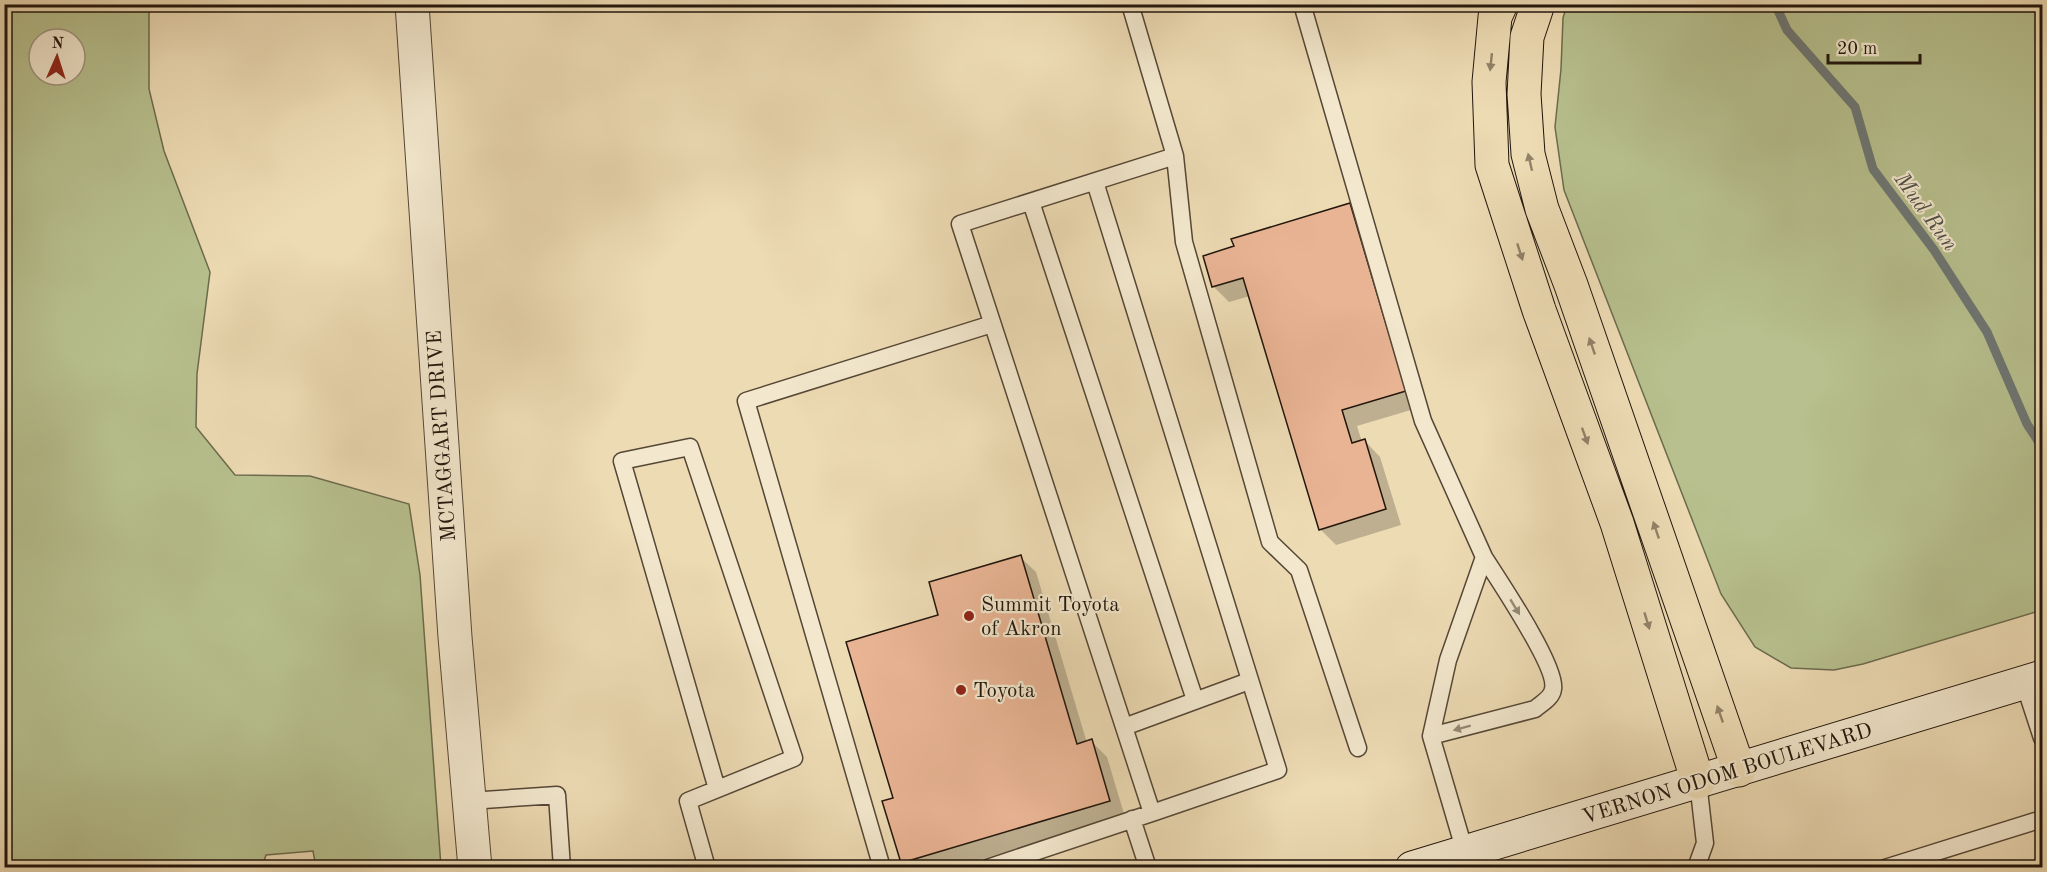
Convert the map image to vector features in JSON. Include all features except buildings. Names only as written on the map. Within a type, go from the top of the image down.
[{"type":"highway","points":[[1501,4],[1495,17],[1489,82],[1492,165],[1539,310],[1617,524],[1698,782]]},
{"type":"highway","points":[[1538,4],[1527,37],[1524,94],[1528,154],[1542,209],[1575,296],[1739,770]]},
{"type":"street","name":"MCTAGGART DRIVE","points":[[412,4],[453,615],[475,867]]},
{"type":"street","name":"VERNON ODOM BOULEVARD","points":[[1412,867],[2033,680]]},
{"type":"lane","points":[[1130,4],[1175,156],[1184,242],[1270,542],[1299,570],[1358,748]]},
{"type":"lane","points":[[1302,4],[1423,421],[1484,557],[1530,632],[1552,675],[1554,688],[1549,699],[1535,708],[1431,736]]},
{"type":"lane","points":[[1152,813],[960,224],[1175,156]]},
{"type":"lane","points":[[987,867],[1278,770],[1095,182]]},
{"type":"lane","points":[[1032,202],[1195,700]]},
{"type":"lane","points":[[882,867],[746,400],[992,324]]},
{"type":"lane","points":[[707,867],[688,801],[794,758],[690,447],[622,461],[717,789]]},
{"type":"lane","points":[[1465,852],[1431,736],[1448,660],[1484,557]]},
{"type":"lane","points":[[2033,680],[2043,738]]},
{"type":"lane","points":[[1124,727],[1249,681]]},
{"type":"lane","points":[[1696,867],[1705,843],[1698,782]]},
{"type":"lane","points":[[469,801],[557,795],[562,867]]},
{"type":"lane","points":[[1132,819],[1148,867]]},
{"type":"lane","points":[[1885,867],[2043,819]]},
{"type":"green space","points":[[5,4],[149,5],[149,89],[164,151],[210,272],[197,374],[196,427],[235,475],[310,476],[409,504],[420,575],[441,867],[316,867],[313,851],[266,855],[262,867],[5,867]]},
{"type":"green space","points":[[1567,5],[2042,5],[2042,610],[1863,664],[1834,670],[1791,668],[1755,647],[1721,594],[1564,190],[1555,127],[1563,18]]},
{"type":"waterway","name":"Mud Run","points":[[1775,4],[1787,30],[1855,107],[1873,169],[1934,250],[1987,332],[2027,424],[2042,447]]},
{"type":"place","name":"Summit Toyota of Akron","points":[[969,616]]},
{"type":"place","name":"Toyota","points":[[961,690]]}]
